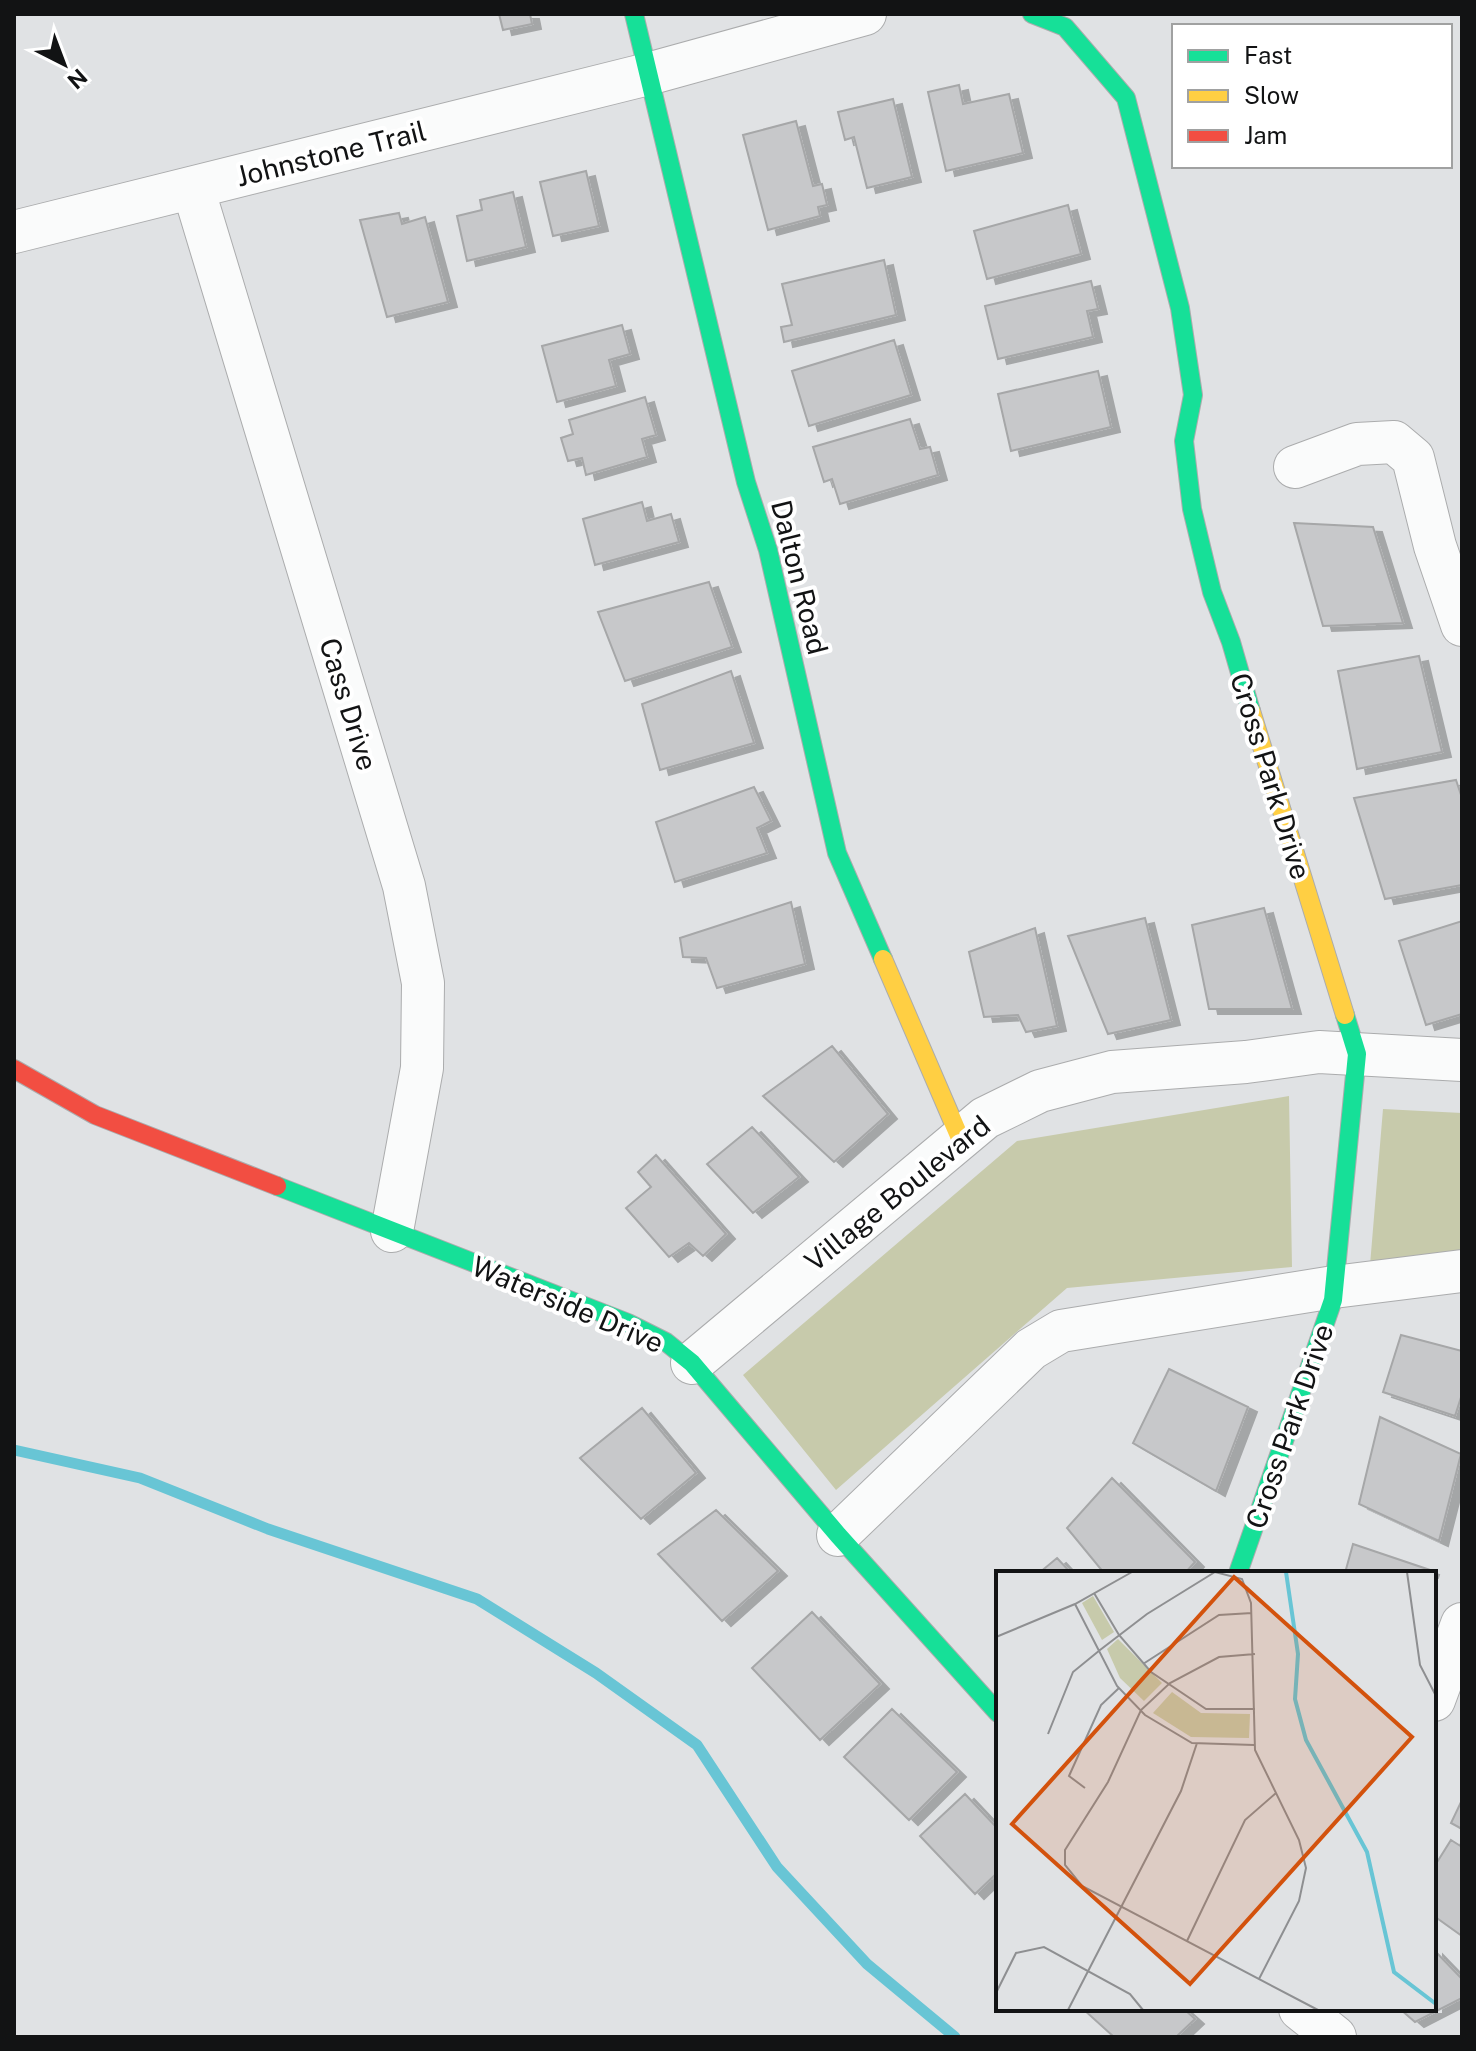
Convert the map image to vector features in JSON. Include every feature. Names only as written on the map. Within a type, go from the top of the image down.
[{"type":"street","name":"Dalton Road","points":[[634,14],[746,482],[768,550],[837,853],[960,1138]]},
{"type":"street","points":[[648,74],[865,14]]},
{"type":"street","name":"Cross Park Drive","points":[[1032,14],[1065,27],[1126,98],[1180,308],[1193,395],[1184,441],[1192,509],[1212,592],[1231,642],[1276,799],[1357,1054],[1333,1300],[1239,1571]]},
{"type":"street","name":"Johnstone Trail","points":[[14,232],[648,74]]},
{"type":"street","name":"Cass Drive","points":[[193,188],[404,886],[423,983],[422,1068],[392,1231]]},
{"type":"street","points":[[1295,467],[1357,444],[1394,442],[1413,458],[1435,546],[1462,625]]},
{"type":"street","name":"Village Boulevard","points":[[692,1363],[985,1118],[1040,1091],[1112,1072],[1246,1062],[1319,1052],[1462,1060]]},
{"type":"street","name":"Waterside Drive","points":[[14,1069],[95,1115],[628,1323],[666,1342],[692,1363],[838,1535],[996,1711]]},
{"type":"street","points":[[838,1535],[1031,1349],[1061,1331],[1334,1287],[1462,1271]]},
{"type":"street","points":[[1436,1695],[1462,1624]]},
{"type":"street","points":[[1302,2011],[1335,2037]]},
{"type":"green space","points":[[1289,1096],[1292,1267],[1067,1288],[836,1490],[743,1375],[1017,1141]]},
{"type":"green space","points":[[1383,1109],[1462,1113],[1462,1261],[1370,1265]]},
{"type":"building","points":[[499,14],[530,14],[532,24],[503,30]]},
{"type":"building","points":[[959,85],[963,104],[1009,94],[1023,153],[946,171],[928,92]]},
{"type":"building","points":[[893,99],[912,177],[867,188],[854,137],[845,140],[838,112]]},
{"type":"building","points":[[796,121],[813,186],[822,184],[827,205],[818,207],[820,216],[768,230],[743,135]]},
{"type":"building","points":[[586,171],[599,226],[553,236],[540,182]]},
{"type":"building","points":[[513,192],[526,247],[467,261],[457,216],[482,210],[480,200]]},
{"type":"building","points":[[1068,205],[1081,254],[987,279],[974,231]]},
{"type":"building","points":[[399,213],[402,224],[425,217],[448,302],[387,317],[360,220]]},
{"type":"building","points":[[884,260],[896,315],[784,342],[781,327],[792,325],[782,284]]},
{"type":"building","points":[[1091,281],[1098,309],[1087,311],[1093,337],[998,359],[985,306]]},
{"type":"building","points":[[622,325],[630,354],[609,360],[616,386],[557,402],[542,346]]},
{"type":"building","points":[[894,340],[911,395],[809,426],[792,371]]},
{"type":"building","points":[[1098,371],[1111,427],[1011,451],[998,394]]},
{"type":"building","points":[[645,397],[656,435],[642,439],[647,457],[586,475],[582,458],[568,461],[561,438],[573,434],[569,420]]},
{"type":"building","points":[[910,419],[920,449],[930,447],[938,475],[840,504],[832,479],[824,482],[813,447]]},
{"type":"building","points":[[642,502],[647,521],[671,514],[679,542],[595,565],[583,519]]},
{"type":"building","points":[[1294,523],[1373,527],[1403,623],[1323,626]]},
{"type":"building","points":[[709,582],[732,647],[625,681],[598,612]]},
{"type":"building","points":[[1419,656],[1442,752],[1357,769],[1338,671]]},
{"type":"building","points":[[731,671],[754,743],[660,770],[642,704]]},
{"type":"building","points":[[1456,780],[1462,798],[1462,885],[1385,899],[1354,798]]},
{"type":"building","points":[[754,787],[771,821],[757,828],[767,853],[675,882],[656,822]]},
{"type":"building","points":[[791,902],[805,964],[717,988],[706,958],[683,957],[680,938]]},
{"type":"building","points":[[1264,908],[1292,1009],[1209,1009],[1192,925]]},
{"type":"building","points":[[1145,918],[1171,1020],[1108,1034],[1068,936]]},
{"type":"building","points":[[1462,921],[1462,1014],[1426,1025],[1399,941]]},
{"type":"building","points":[[1035,928],[1057,1026],[1026,1032],[1018,1015],[984,1017],[969,952]]},
{"type":"building","points":[[832,1046],[888,1114],[834,1162],[763,1096]]},
{"type":"building","points":[[752,1127],[799,1177],[753,1213],[707,1164]]},
{"type":"building","points":[[656,1155],[726,1234],[703,1256],[689,1243],[669,1257],[626,1208],[651,1187],[638,1172]]},
{"type":"building","points":[[1401,1335],[1462,1351],[1462,1394],[1455,1416],[1383,1392]]},
{"type":"building","points":[[1169,1369],[1248,1407],[1216,1491],[1133,1443]]},
{"type":"building","points":[[642,1408],[696,1473],[641,1519],[580,1458]]},
{"type":"building","points":[[1380,1417],[1461,1454],[1439,1541],[1359,1504]]},
{"type":"building","points":[[1112,1478],[1195,1562],[1187,1571],[1102,1571],[1067,1528]]},
{"type":"building","points":[[716,1510],[778,1571],[722,1621],[658,1554]]},
{"type":"building","points":[[1353,1544],[1430,1570],[1430,1571],[1346,1571]]},
{"type":"building","points":[[1057,1558],[1069,1571],[1041,1571]]},
{"type":"building","points":[[812,1612],[880,1684],[820,1740],[752,1668]]},
{"type":"building","points":[[892,1709],[957,1772],[909,1820],[844,1757]]},
{"type":"building","points":[[965,1794],[996,1827],[996,1874],[975,1894],[920,1836]]},
{"type":"building","points":[[1462,1800],[1462,1829],[1451,1823]]},
{"type":"building","points":[[1451,1840],[1462,1847],[1462,1936],[1436,1917],[1436,1864]]},
{"type":"building","points":[[1436,1952],[1462,1979],[1462,1998],[1415,2022],[1402,2011],[1436,2011]]},
{"type":"building","points":[[1085,2011],[1186,2011],[1195,2019],[1176,2037],[1114,2037]]},
{"type":"waterway","points":[[14,1450],[140,1478],[268,1529],[477,1599],[596,1673],[697,1745],[777,1867],[867,1964],[955,2037]]},
{"type":"traffic: fast","points":[[634,14],[746,482],[768,550],[837,853],[883,959]]},
{"type":"traffic: fast","points":[[1032,14],[1065,27],[1126,98],[1180,308],[1193,395],[1184,441],[1192,509],[1212,592],[1231,642],[1251,711]]},
{"type":"traffic: fast","points":[[1239,1571],[1333,1300],[1357,1054],[1345,1015]]},
{"type":"traffic: fast","points":[[277,1186],[628,1323],[666,1342],[692,1363],[838,1535],[996,1711]]},
{"type":"traffic: slow","points":[[1251,711],[1345,1015]]},
{"type":"traffic: slow","points":[[883,959],[960,1138]]},
{"type":"traffic: jam","points":[[14,1069],[95,1115],[277,1186]]}]
